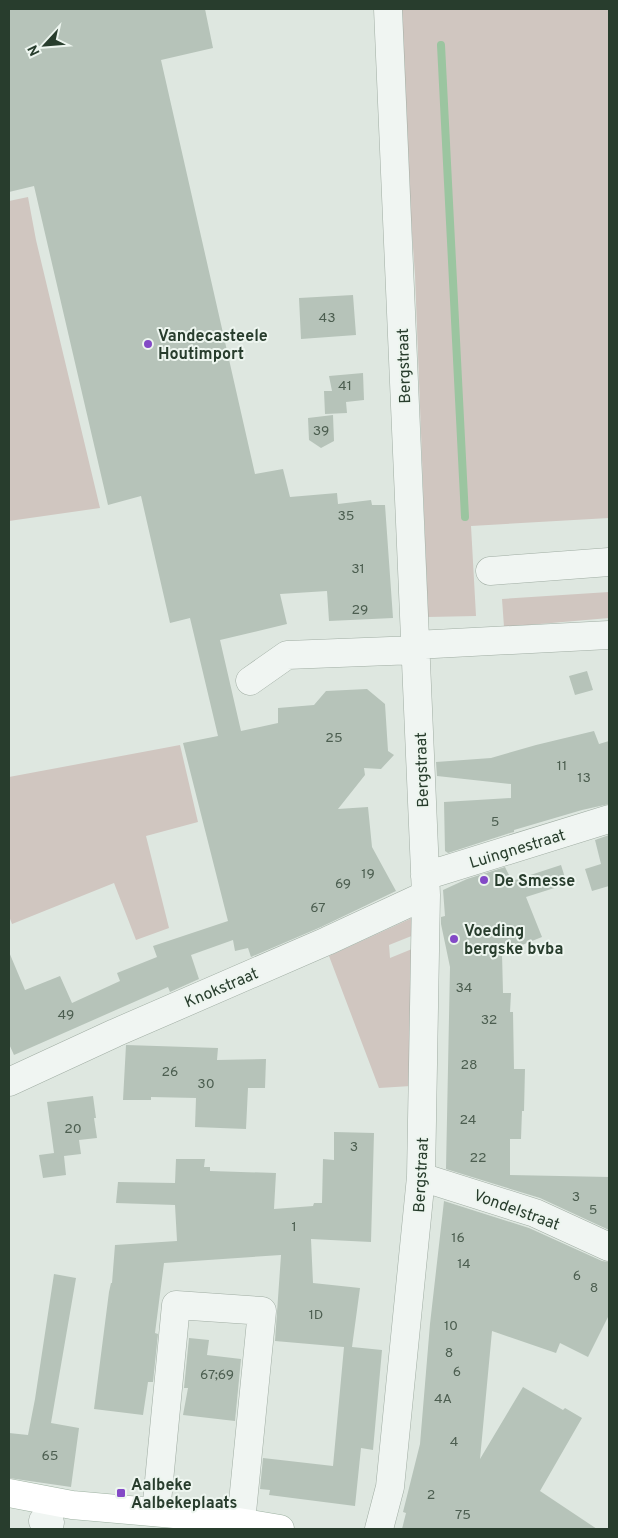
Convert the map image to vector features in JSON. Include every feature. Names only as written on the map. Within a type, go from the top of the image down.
[{"type":"main road","points":[[9,1493],[72,1505],[156,1512],[242,1522],[274,1528]]},
{"type":"street","name":"Bergstraat","points":[[379,1529],[390,1488],[422,1178],[426,886],[388,9]]},
{"type":"street","points":[[490,571],[609,562]]},
{"type":"street","points":[[250,681],[287,655],[609,635]]},
{"type":"street","name":"Luingnestraat","points":[[426,886],[609,819]]},
{"type":"street","name":"Knokstraat","points":[[11,1075],[115,1033],[328,941],[426,886]]},
{"type":"street","name":"Vondelstraat","points":[[422,1178],[535,1213],[609,1247]]},
{"type":"street","points":[[156,1512],[176,1305],[262,1311],[242,1522]]},
{"type":"shaded area","points":[[396,9],[609,9],[609,518],[471,526],[476,616],[428,617],[415,275]]},
{"type":"shaded area","points":[[28,197],[36,240],[100,508],[9,521],[9,201]]},
{"type":"shaded area","points":[[609,592],[609,618],[504,627],[502,599]]},
{"type":"shaded area","points":[[180,745],[198,822],[146,836],[169,928],[136,940],[114,883],[12,924],[9,916],[9,777]]},
{"type":"shaded area","points":[[412,918],[414,935],[389,945],[390,958],[412,949],[411,1086],[379,1088],[329,956]]},
{"type":"building","name":"Vandecasteele Houtimport","points":[[9,9],[205,9],[213,48],[161,60],[255,474],[283,469],[290,497],[337,493],[338,504],[371,500],[372,505],[385,505],[393,618],[329,621],[327,591],[280,594],[287,624],[220,640],[241,731],[278,723],[278,708],[314,705],[326,691],[367,689],[385,704],[388,751],[394,755],[381,769],[364,768],[365,775],[338,809],[368,807],[372,847],[396,891],[321,927],[251,957],[248,948],[235,951],[233,940],[191,955],[199,979],[170,992],[168,987],[14,1055],[9,1044],[9,952],[25,990],[60,976],[72,1003],[120,981],[117,973],[157,957],[153,946],[228,921],[183,743],[218,736],[190,618],[170,623],[141,496],[108,505],[34,186],[9,192]]},
{"type":"building","points":[[353,295],[356,335],[301,339],[299,298]]},
{"type":"building","points":[[363,373],[364,400],[346,402],[347,413],[325,414],[324,391],[332,391],[329,376]]},
{"type":"building","points":[[333,415],[334,441],[321,448],[309,440],[308,418]]},
{"type":"building","points":[[587,671],[593,690],[575,695],[569,676]]},
{"type":"building","points":[[594,731],[599,744],[609,741],[609,804],[514,830],[514,832],[448,853],[445,851],[444,802],[511,798],[511,784],[437,776],[436,762],[491,758]]},
{"type":"building","points":[[609,835],[609,886],[592,891],[585,869],[601,864],[595,840]]},
{"type":"building","points":[[561,865],[567,884],[526,897],[542,937],[502,953],[503,993],[511,993],[510,1012],[513,1012],[514,1069],[525,1069],[521,1139],[510,1139],[510,1175],[609,1177],[609,1230],[540,1198],[446,1169],[450,967],[441,924],[441,917],[445,916],[443,890],[467,879],[505,867],[512,881]]},
{"type":"building","points":[[126,1045],[218,1048],[217,1060],[266,1059],[265,1088],[248,1088],[246,1129],[195,1127],[196,1098],[151,1097],[151,1100],[123,1100]]},
{"type":"building","points":[[93,1096],[97,1138],[79,1140],[81,1154],[64,1156],[66,1175],[43,1178],[39,1155],[54,1153],[47,1102]]},
{"type":"building","points":[[334,1132],[374,1133],[371,1242],[311,1239],[313,1283],[360,1288],[352,1347],[382,1350],[373,1450],[361,1448],[355,1506],[269,1495],[270,1490],[260,1489],[263,1458],[333,1466],[344,1347],[275,1341],[281,1255],[164,1263],[155,1333],[158,1334],[153,1382],[148,1382],[143,1415],[94,1409],[109,1292],[112,1283],[115,1245],[177,1241],[175,1205],[116,1203],[118,1182],[175,1183],[176,1159],[205,1159],[204,1167],[210,1167],[210,1171],[276,1173],[274,1209],[313,1206],[314,1203],[322,1203],[323,1159],[334,1160]]},
{"type":"building","points":[[444,1201],[529,1228],[602,1261],[609,1262],[609,1315],[588,1357],[560,1343],[556,1353],[492,1331],[480,1459],[523,1387],[563,1410],[565,1408],[582,1418],[540,1491],[597,1529],[402,1529],[406,1513],[403,1512],[420,1444],[430,1324]]},
{"type":"building","points":[[54,1274],[76,1278],[51,1423],[79,1428],[71,1487],[9,1478],[9,1433],[28,1435]]},
{"type":"building","points":[[189,1338],[209,1340],[207,1355],[241,1359],[235,1421],[183,1415],[188,1388],[184,1388]]},
{"type":"waterway","points":[[441,45],[465,517]]},
{"type":"place","name":"Vandecasteele Houtimport","points":[[148,344]]},
{"type":"place","name":"De Smesse","points":[[484,880]]},
{"type":"place","name":"Voeding bergske bvba","points":[[454,939]]},
{"type":"place","name":"Aalbeke Aalbekeplaats","points":[[121,1493]]}]
